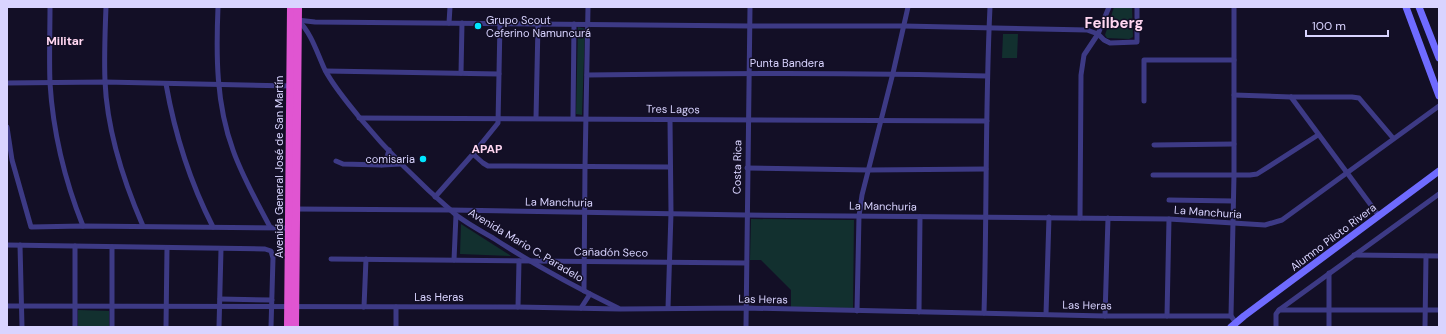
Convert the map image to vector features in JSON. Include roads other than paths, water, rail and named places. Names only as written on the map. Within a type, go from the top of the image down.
[{"type":"highway","name":"Avenida General José de San Martín","points":[[291,7],[294,20],[292,307],[295,327]]},
{"type":"highway","name":"Avenida General José de San Martín","points":[[294,20],[298,7]]},
{"type":"highway","name":"Avenida General José de San Martín","points":[[288,327],[292,307]]},
{"type":"main road","points":[[1406,7],[1439,96]]},
{"type":"main road","points":[[1419,7],[1439,58]]},
{"type":"main road","name":"Alumno Piloto Rivera","points":[[1231,324],[1244,316],[1437,172]]},
{"type":"street","points":[[50,7],[50,83],[60,150],[68,183],[83,226]]},
{"type":"street","points":[[106,7],[105,82],[115,148],[125,184],[143,226]]},
{"type":"street","points":[[218,7],[217,39],[220,102],[232,149],[270,227]]},
{"type":"street","points":[[449,22],[450,7]]},
{"type":"street","points":[[584,291],[588,7]]},
{"type":"street","name":"Costa Rica","points":[[746,327],[746,215],[750,7]]},
{"type":"street","points":[[857,311],[859,216],[868,170],[908,7]]},
{"type":"street","points":[[984,313],[986,121],[990,7]]},
{"type":"street","points":[[1080,218],[1082,59],[1086,50],[1098,34],[1109,7]]},
{"type":"street","points":[[294,20],[315,22],[904,26],[1087,30],[1098,34],[1110,43],[1137,42],[1137,7]]},
{"type":"street","points":[[1231,324],[1234,175],[1234,7]]},
{"type":"street","name":"Avenida Mario C. Paradelo","points":[[294,20],[308,31],[326,71],[339,92],[359,118],[401,164],[435,197],[456,215],[529,261],[620,309]]},
{"type":"street","points":[[461,73],[462,23]]},
{"type":"street","points":[[435,197],[496,127],[499,118],[500,23]]},
{"type":"street","points":[[536,118],[538,24]]},
{"type":"street","points":[[573,118],[574,24]]},
{"type":"street","points":[[1144,101],[1144,60],[1234,60]]},
{"type":"street","points":[[326,71],[499,74]]},
{"type":"street","name":"Punta Bandera","points":[[587,75],[749,72],[893,73],[987,76]]},
{"type":"street","points":[[7,83],[105,82],[294,86]]},
{"type":"street","points":[[166,84],[172,118],[180,149],[191,181],[213,227]]},
{"type":"street","points":[[1234,95],[1291,97],[1352,96],[1359,98],[1364,102],[1393,138]]},
{"type":"street","points":[[1291,97],[1379,216]]},
{"type":"street","name":"La Manchuria","points":[[293,209],[1169,219],[1265,225],[1282,220],[1439,106]]},
{"type":"street","name":"Tres Lagos","points":[[359,118],[986,121]]},
{"type":"street","points":[[668,308],[671,213],[670,120]]},
{"type":"street","points":[[7,127],[12,160],[31,226],[292,228]]},
{"type":"street","points":[[1153,175],[1257,174],[1318,134]]},
{"type":"street","points":[[1154,145],[1234,144]]},
{"type":"street","points":[[381,165],[386,161],[389,150]]},
{"type":"street","points":[[474,154],[488,166],[670,167]]},
{"type":"street","points":[[336,161],[343,164],[401,164]]},
{"type":"street","points":[[748,168],[868,170],[986,169]]},
{"type":"street","points":[[1276,327],[1276,314],[1279,310],[1439,194]]},
{"type":"street","points":[[1169,200],[1233,201]]},
{"type":"street","points":[[454,260],[456,215]]},
{"type":"street","points":[[919,312],[920,217]]},
{"type":"street","points":[[1046,314],[1049,218]]},
{"type":"street","points":[[1105,316],[1108,218]]},
{"type":"street","points":[[1167,316],[1169,219]]},
{"type":"street","points":[[7,245],[265,249],[271,251],[274,258],[272,327]]},
{"type":"street","points":[[20,245],[22,327]]},
{"type":"street","points":[[75,246],[75,327]]},
{"type":"street","points":[[112,247],[112,327]]},
{"type":"street","points":[[166,327],[167,248]]},
{"type":"street","points":[[219,327],[221,249]]},
{"type":"street","points":[[1353,256],[1439,256]]},
{"type":"street","points":[[1425,327],[1426,256]]},
{"type":"street","name":"Cañadón Seco","points":[[331,259],[746,263]]},
{"type":"street","points":[[364,307],[366,259]]},
{"type":"street","points":[[518,307],[519,261]]},
{"type":"street","points":[[1329,273],[1329,327]]},
{"type":"street","points":[[581,308],[590,294]]},
{"type":"street","points":[[220,299],[272,300]]},
{"type":"street","name":"Las Heras","points":[[7,306],[518,307],[620,309],[746,308],[1167,316],[1231,324]]},
{"type":"street","points":[[396,307],[396,327]]},
{"type":"street","points":[[1279,310],[1439,310]]},
{"type":"place","name":"Grupo Scout Ceferino Namuncurá","points":[[478,26]]},
{"type":"place","name":"comisaria","points":[[423,159]]},
{"type":"district","name":"Feilberg","points":[[1114,23]]},
{"type":"district","name":"Militar","points":[[65,41]]},
{"type":"district","name":"APAP","points":[[487,149]]}]
